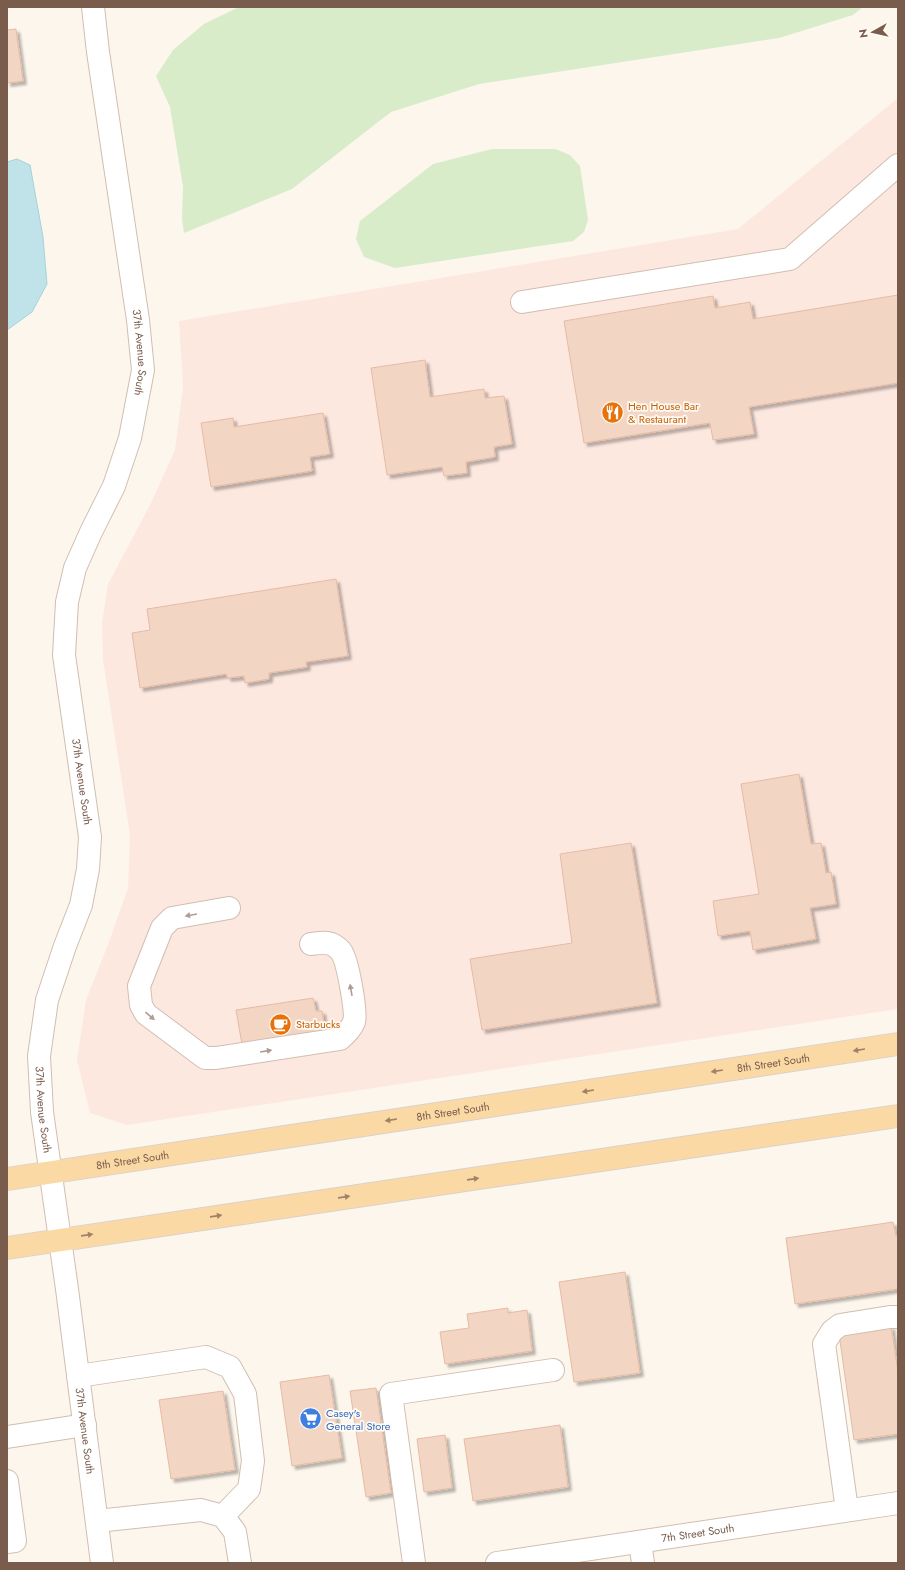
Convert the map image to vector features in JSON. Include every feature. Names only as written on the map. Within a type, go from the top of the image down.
[{"type":"main road","name":"8th Street South","points":[[7,1179],[898,1044]]},
{"type":"main road","points":[[7,1248],[898,1116]]},
{"type":"street","name":"37th Avenue South","points":[[93,7],[99,60],[138,320],[143,370],[130,438],[114,486],[75,568],[67,602],[64,655],[90,837],[88,869],[81,905],[65,946],[47,1000],[39,1056],[42,1112],[85,1425],[102,1563]]},
{"type":"street","points":[[522,302],[790,259],[898,165]]},
{"type":"street","points":[[229,908],[172,918],[166,923],[162,928],[139,986],[139,998],[146,1014],[205,1058],[216,1058],[335,1040],[340,1039],[348,1032],[354,1021],[354,1011],[343,953],[334,946],[325,942],[311,944]]},
{"type":"street","points":[[848,1510],[824,1344],[832,1331],[840,1325],[898,1317]]},
{"type":"street","points":[[78,1376],[206,1357],[230,1367],[245,1394],[253,1461],[249,1489],[223,1516]]},
{"type":"street","points":[[414,1563],[391,1394],[553,1370]]},
{"type":"street","points":[[7,1437],[85,1425]]},
{"type":"street","points":[[7,1481],[15,1541],[7,1542]]},
{"type":"street","name":"7th Street South","points":[[497,1563],[642,1553],[848,1510],[898,1503]]},
{"type":"street","points":[[97,1521],[201,1510],[223,1516],[235,1532],[240,1563]]},
{"type":"shaded area","points":[[898,98],[898,1009],[127,1125],[90,1113],[77,1060],[86,1000],[128,888],[130,835],[103,660],[102,623],[108,584],[150,505],[175,450],[183,387],[179,321],[738,229]]},
{"type":"green space","points":[[239,7],[863,7],[853,15],[779,38],[479,84],[391,112],[292,189],[184,233],[182,219],[183,187],[170,107],[156,76],[173,50],[204,24]]},
{"type":"green space","points":[[492,149],[555,149],[570,155],[580,166],[588,220],[584,232],[573,241],[395,268],[364,257],[356,239],[360,221],[433,164]]},
{"type":"water","points":[[17,159],[30,165],[43,237],[47,284],[32,312],[7,330],[7,162]]},
{"type":"building","points":[[16,29],[23,81],[7,83],[7,30]]},
{"type":"building","points":[[898,295],[898,383],[749,407],[754,434],[713,440],[710,423],[584,443],[564,321],[713,296],[715,308],[750,302],[753,319]]},
{"type":"building","points":[[425,360],[430,397],[484,389],[485,398],[504,396],[512,444],[494,447],[495,457],[466,462],[467,473],[444,476],[442,467],[387,475],[371,368]]},
{"type":"building","points":[[323,413],[330,454],[310,457],[312,471],[211,487],[201,423],[233,418],[234,427]]},
{"type":"building","points":[[336,579],[348,656],[306,662],[307,667],[269,673],[269,679],[245,683],[244,676],[228,678],[226,674],[140,688],[132,633],[150,630],[147,609]]},
{"type":"building","points":[[799,774],[811,844],[821,843],[826,873],[831,872],[836,904],[810,908],[816,939],[753,950],[750,931],[718,936],[713,901],[759,894],[741,784]]},
{"type":"building","points":[[631,843],[657,1003],[482,1030],[470,959],[572,943],[560,854]]},
{"type":"building","name":"Starbucks","points":[[313,998],[316,1011],[322,1011],[326,1036],[243,1050],[236,1010]]},
{"type":"building","points":[[893,1222],[896,1236],[898,1235],[898,1289],[795,1304],[786,1238]]},
{"type":"building","points":[[625,1272],[640,1373],[574,1382],[559,1282]]},
{"type":"building","points":[[508,1308],[508,1313],[527,1310],[532,1351],[445,1364],[440,1332],[469,1328],[467,1314]]},
{"type":"building","points":[[891,1326],[898,1372],[898,1434],[854,1440],[839,1334]]},
{"type":"building","points":[[329,1375],[342,1458],[292,1466],[280,1382]]},
{"type":"building","points":[[376,1388],[391,1493],[366,1497],[350,1391]]},
{"type":"building","points":[[223,1391],[235,1470],[171,1479],[159,1400]]},
{"type":"building","points":[[560,1425],[568,1487],[473,1501],[464,1439]]},
{"type":"building","points":[[445,1435],[452,1488],[424,1492],[417,1439]]},
{"type":"place","name":"Hen House Bar & Restaurant","points":[[612,412]]},
{"type":"place","name":"Starbucks","points":[[281,1024]]},
{"type":"place","name":"Casey's General Store","points":[[310,1419]]}]
